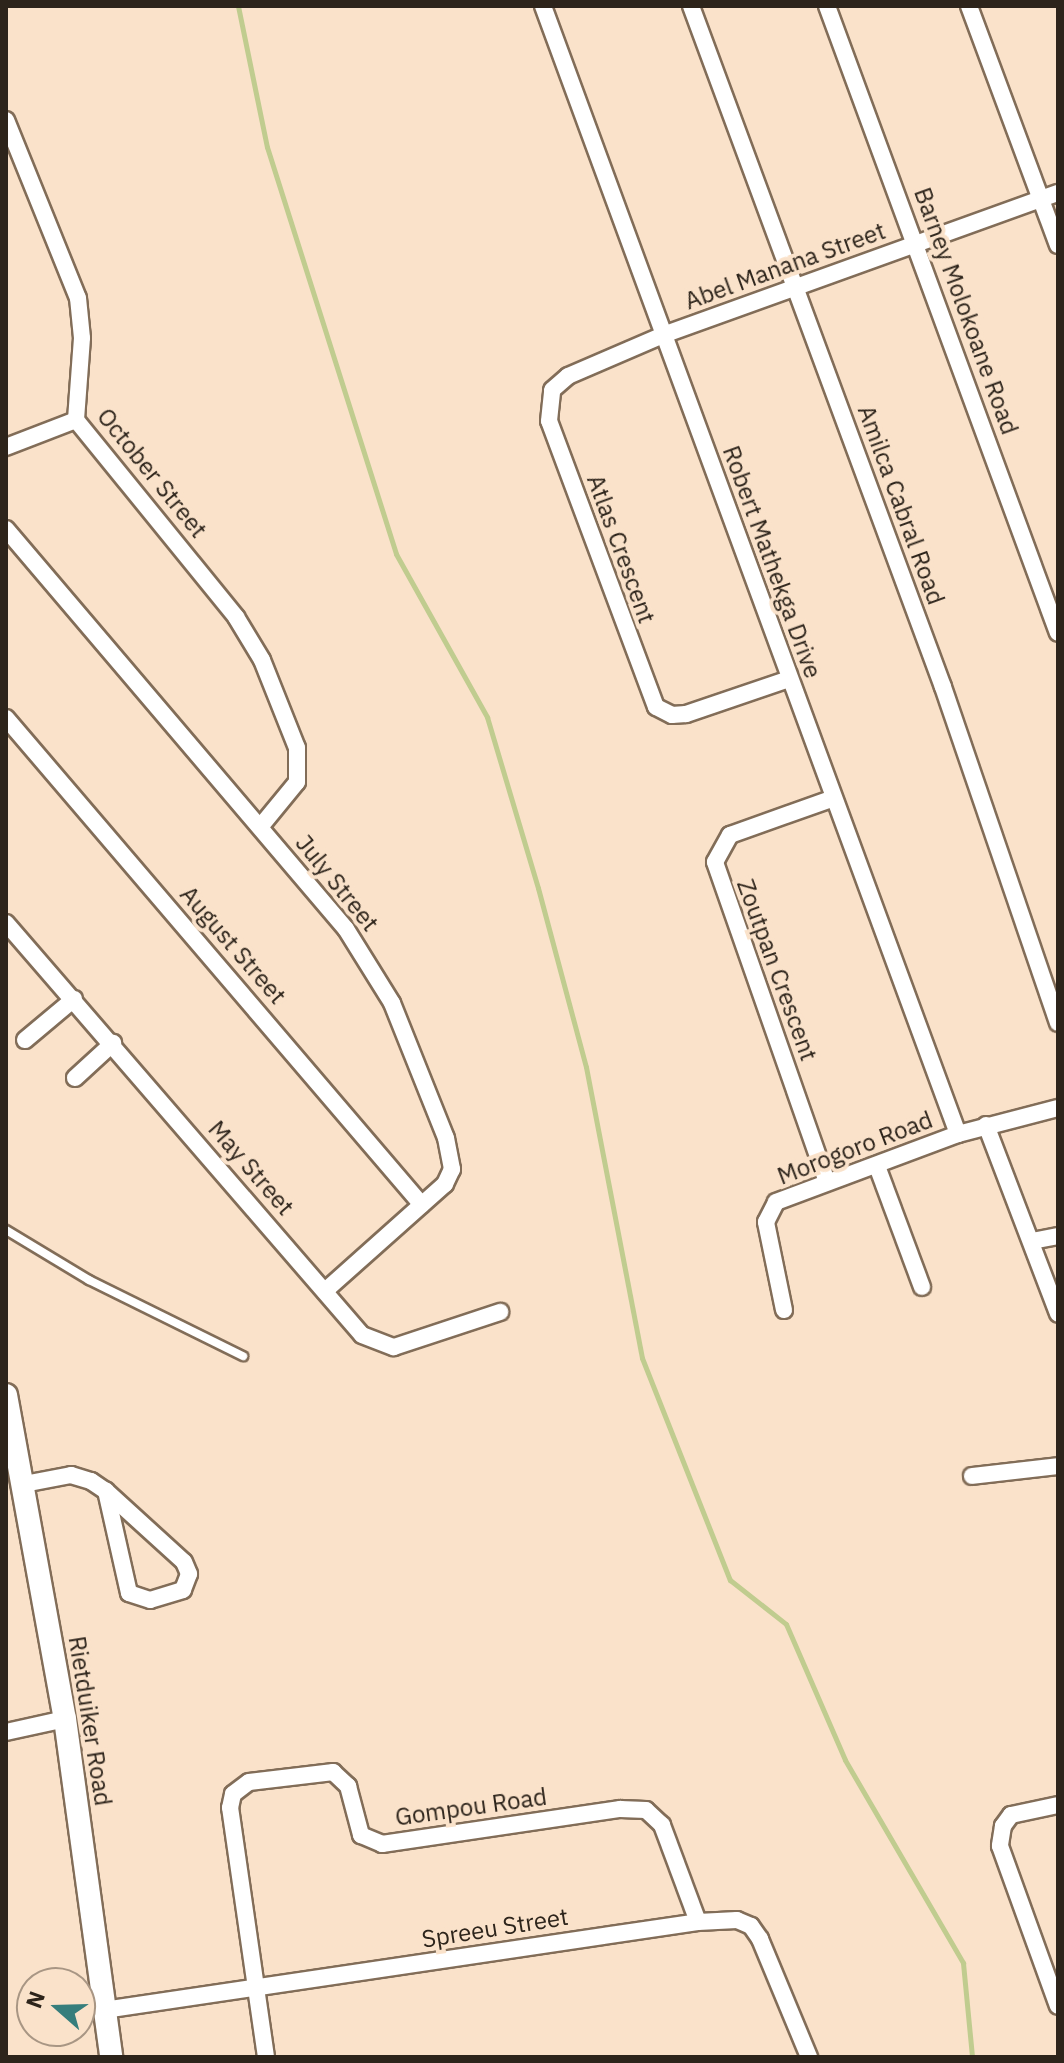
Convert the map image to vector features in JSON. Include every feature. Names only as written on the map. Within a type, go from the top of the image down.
[{"type":"street","name":"Robert Mathekga Drive","points":[[543,6],[958,1134]]},
{"type":"street","name":"Amilca Cabral Road","points":[[691,6],[943,687],[1058,1023]]},
{"type":"street","name":"Barney Molokoane Road","points":[[827,6],[1058,633]]},
{"type":"street","points":[[969,6],[1058,245]]},
{"type":"street","name":"October Street","points":[[6,120],[78,298],[82,338],[76,420],[214,588],[262,660],[297,748],[300,772],[291,793],[260,827]]},
{"type":"street","name":"Abel Manana Street","points":[[663,335],[796,290],[1058,193]]},
{"type":"street","name":"Atlas Crescent","points":[[663,335],[561,379],[547,406],[650,697],[661,711],[680,715],[789,679]]},
{"type":"street","points":[[6,447],[76,420]]},
{"type":"street","name":"July Street","points":[[6,529],[346,929],[392,1003],[452,1162],[449,1177],[325,1291]]},
{"type":"street","name":"August Street","points":[[6,718],[422,1205]]},
{"type":"street","name":"Zoutpan Crescent","points":[[827,1182],[715,862],[730,835],[834,798]]},
{"type":"street","name":"May Street","points":[[6,923],[113,1043],[362,1335],[383,1346],[419,1341],[500,1312]]},
{"type":"street","points":[[25,1040],[74,999]]},
{"type":"street","points":[[75,1078],[113,1043]]},
{"type":"street","name":"Morogoro Road","points":[[784,1310],[767,1230],[768,1211],[781,1199],[958,1134],[1058,1108]]},
{"type":"street","points":[[986,1125],[1058,1314]]},
{"type":"street","points":[[877,1166],[922,1287]]},
{"type":"street","points":[[1032,1241],[1058,1236]]},
{"type":"street","name":"Rietduiker Road","points":[[6,1395],[17,1482],[65,1719],[111,2057]]},
{"type":"street","points":[[972,1476],[1058,1466]]},
{"type":"street","points":[[17,1482],[71,1475],[106,1491],[184,1562],[189,1574],[183,1590],[150,1600],[129,1593],[106,1491]]},
{"type":"street","points":[[6,1732],[65,1719]]},
{"type":"street","name":"Gompou Road","points":[[256,1989],[231,1801],[237,1789],[249,1782],[320,1771],[345,1781],[361,1835],[382,1844],[620,1809],[646,1810],[662,1825],[698,1922]]},
{"type":"street","points":[[1058,1805],[1011,1815],[1003,1826],[1000,1846],[1058,2006]]},
{"type":"street","name":"Spreeu Street","points":[[104,2010],[698,1922],[737,1920],[751,1926],[809,2057]]},
{"type":"street","points":[[256,1989],[266,2057]]},
{"type":"lane","points":[[6,1230],[89,1280],[243,1356]]},
{"type":"waterway","points":[[238,6],[267,147],[396,554],[487,717],[538,888],[586,1067],[642,1358],[730,1580],[786,1624],[845,1760],[963,1963],[972,2057]]}]
